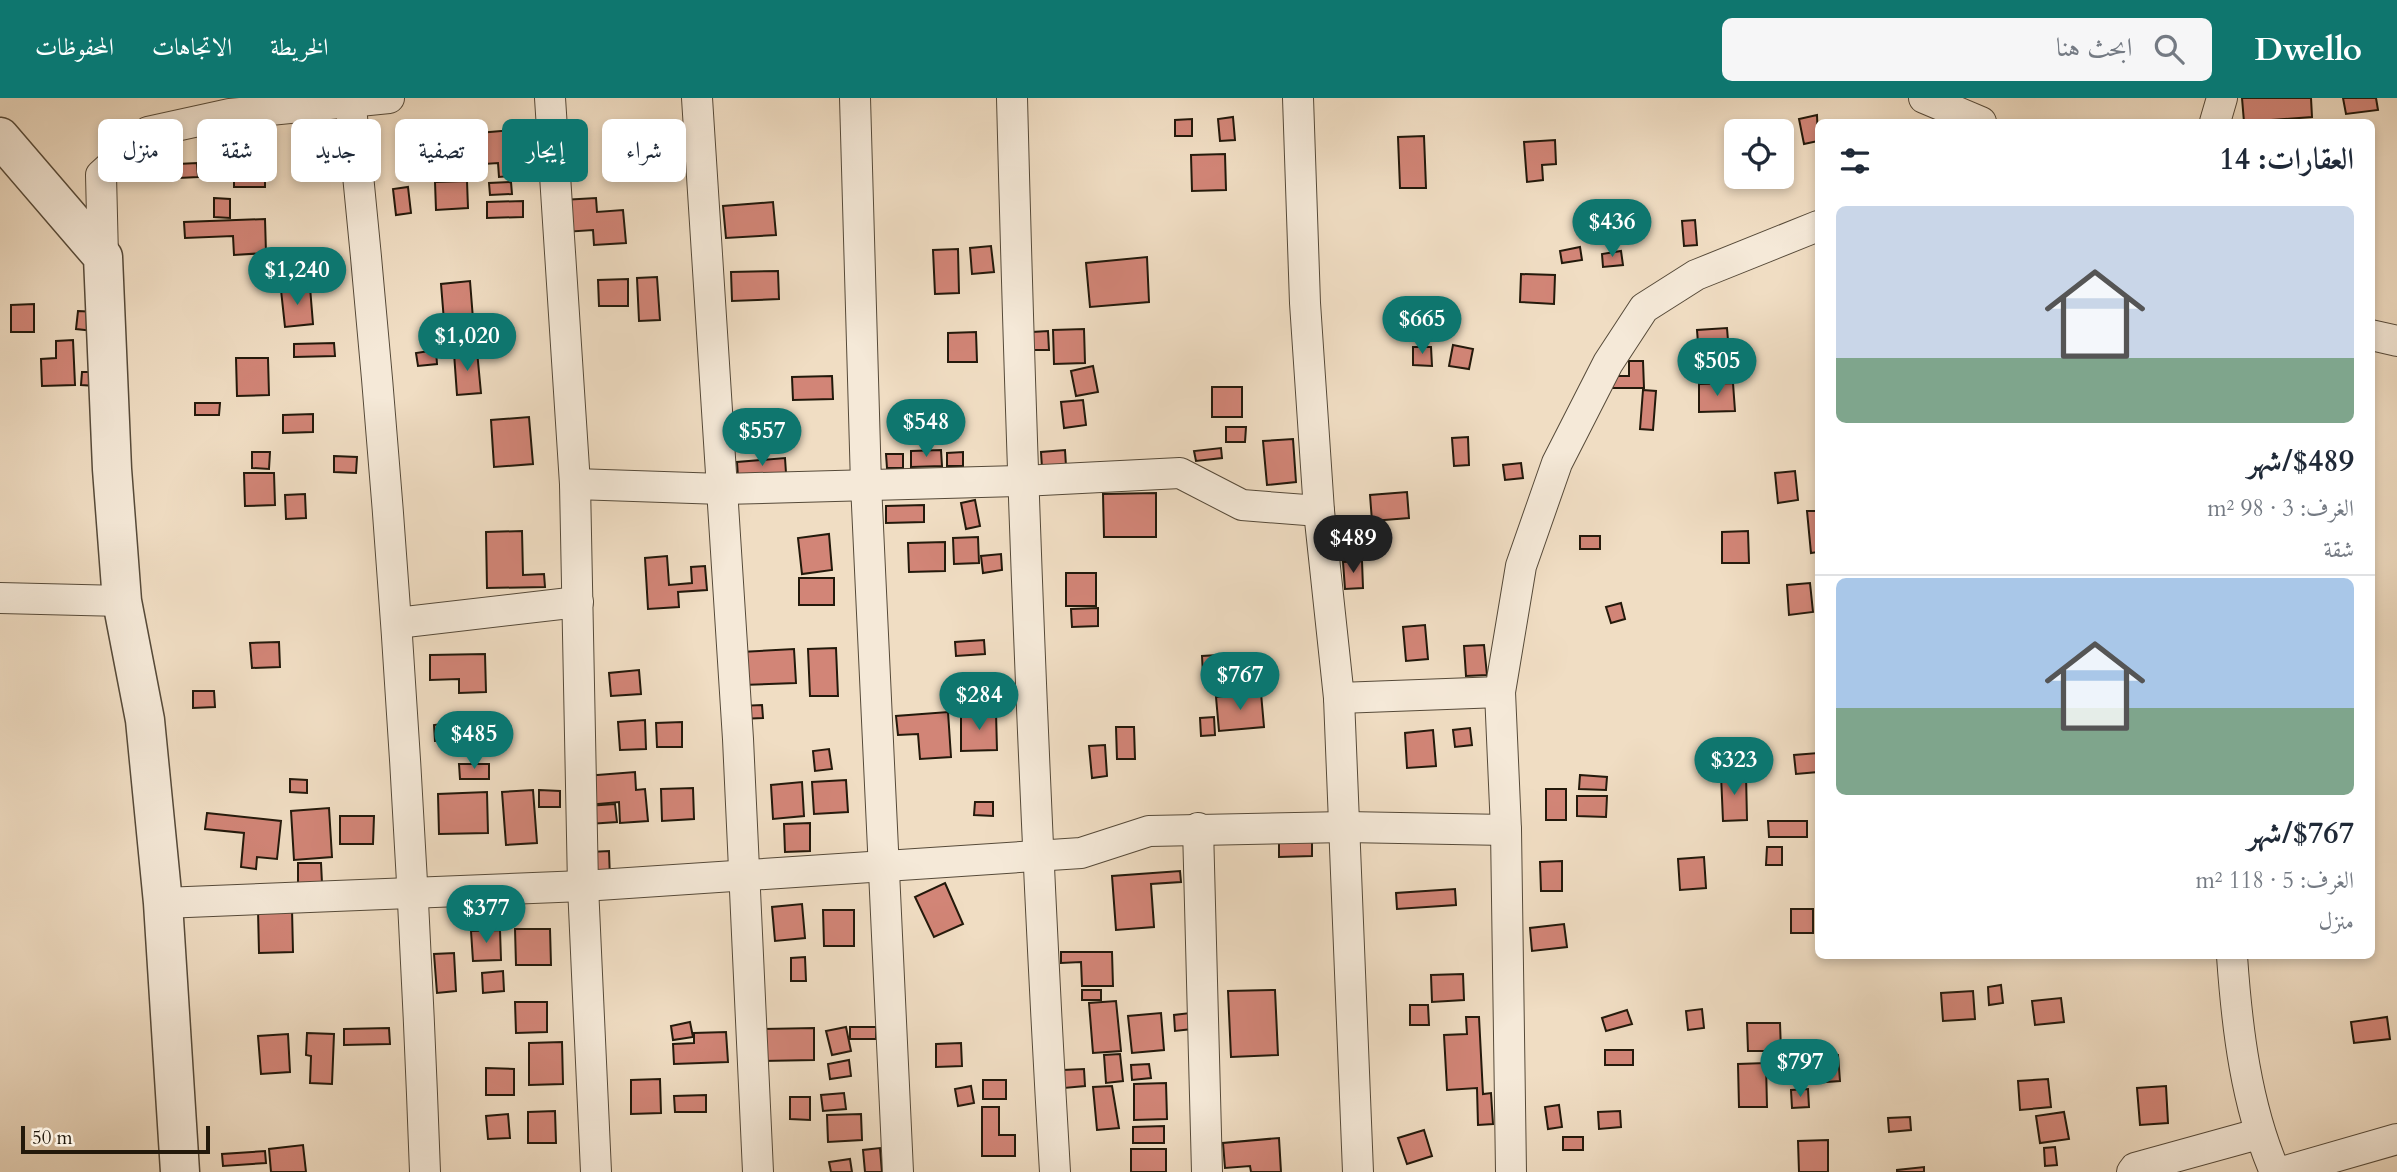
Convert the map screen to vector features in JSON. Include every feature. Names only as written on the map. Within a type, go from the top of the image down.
[{"type":"street","points":[[180,1172],[163,903],[145,720],[122,601],[112,469],[101,176],[148,132],[230,114],[389,98]]},
{"type":"street","points":[[550,98],[575,484],[583,886],[596,1172]]},
{"type":"street","points":[[697,98],[744,875],[758,1172]]},
{"type":"street","points":[[855,98],[866,484],[898,1172]]},
{"type":"street","points":[[1012,98],[1022,481],[1036,856],[1055,1172]]},
{"type":"street","points":[[1298,98],[1306,303],[1319,511],[1339,698],[1359,1172]]},
{"type":"street","points":[[1924,98],[1974,119]]},
{"type":"street","points":[[2216,119],[2222,98]]},
{"type":"street","points":[[351,100],[397,624],[415,890],[425,1172]]},
{"type":"street","points":[[0,137],[103,257]]},
{"type":"street","points":[[1511,1172],[1506,830],[1500,692],[1521,566],[1557,463],[1608,363],[1644,308],[1696,275],[1815,227]]},
{"type":"street","points":[[2375,336],[2397,341]]},
{"type":"street","points":[[575,484],[722,489],[1022,481],[1180,473],[1242,505],[1319,511]]},
{"type":"street","points":[[0,598],[122,601]]},
{"type":"street","points":[[397,624],[578,602]]},
{"type":"street","points":[[1339,698],[1500,692]]},
{"type":"street","points":[[163,903],[415,890],[583,886],[1081,853],[1149,831],[1198,828],[1506,830]]},
{"type":"street","points":[[1198,828],[1207,1172]]},
{"type":"street","points":[[2232,959],[2237,1024],[2259,1134],[2275,1172]]},
{"type":"street","points":[[2132,1172],[2135,1168],[2259,1134]]},
{"type":"street","points":[[2281,1172],[2397,1139]]},
{"type":"building","points":[[2242,98],[2311,98],[2312,117],[2244,119]]},
{"type":"building","points":[[2343,98],[2376,98],[2378,110],[2346,114]]},
{"type":"building","points":[[1817,115],[1815,142],[1804,144],[1799,119]]},
{"type":"building","points":[[1233,117],[1235,140],[1220,141],[1218,119]]},
{"type":"building","points":[[1192,119],[1192,136],[1175,136],[1175,120]]},
{"type":"building","points":[[502,131],[502,177],[499,177],[498,163],[488,164],[488,132]]},
{"type":"building","points":[[1424,136],[1426,188],[1400,188],[1398,137]]},
{"type":"building","points":[[1555,140],[1556,164],[1542,165],[1543,180],[1527,182],[1524,142]]},
{"type":"building","points":[[1225,154],[1226,190],[1192,191],[1191,155]]},
{"type":"building","points":[[197,163],[197,177],[183,178],[183,164]]},
{"type":"building","points":[[234,182],[265,182],[265,187],[234,187]]},
{"type":"building","points":[[435,182],[467,182],[468,208],[436,210]]},
{"type":"building","points":[[511,182],[512,194],[490,195],[489,183]]},
{"type":"building","points":[[408,187],[411,213],[396,215],[393,189]]},
{"type":"building","points":[[214,198],[230,199],[230,218],[214,217]]},
{"type":"building","points":[[596,198],[597,212],[623,210],[626,243],[594,245],[593,230],[564,232],[562,200]]},
{"type":"building","points":[[523,201],[523,217],[487,218],[487,202]]},
{"type":"building","points":[[773,202],[776,235],[726,238],[723,206]]},
{"type":"building","points":[[265,219],[266,253],[234,255],[233,236],[185,238],[184,222]]},
{"type":"building","points":[[1695,220],[1697,245],[1684,246],[1682,221]]},
{"type":"building","points":[[991,246],[994,272],[972,274],[970,248]]},
{"type":"building","points":[[1580,247],[1582,260],[1562,263],[1560,251]]},
{"type":"building","points":[[958,249],[959,293],[935,294],[933,250]]},
{"type":"building","points":[[1621,251],[1623,265],[1603,267],[1602,254]]},
{"type":"building","points":[[1147,257],[1149,302],[1090,307],[1086,263]]},
{"type":"building","points":[[778,271],[779,299],[732,301],[731,272]]},
{"type":"building","points":[[1521,274],[1555,275],[1554,304],[1520,302]]},
{"type":"building","points":[[657,277],[660,320],[639,321],[637,278]]},
{"type":"building","points":[[628,279],[628,306],[599,306],[598,280]]},
{"type":"building","points":[[470,281],[473,319],[444,321],[441,284]]},
{"type":"building","points":[[310,287],[313,324],[285,327],[281,290]]},
{"type":"building","points":[[34,304],[34,332],[11,332],[11,305]]},
{"type":"building","points":[[78,311],[96,312],[94,331],[76,329]]},
{"type":"building","points":[[1727,328],[1729,353],[1699,356],[1697,330]]},
{"type":"building","points":[[1084,329],[1085,363],[1054,364],[1053,330]]},
{"type":"building","points":[[1048,331],[1049,350],[1033,350],[1032,332]]},
{"type":"building","points":[[976,332],[977,362],[948,362],[948,333]]},
{"type":"building","points":[[73,340],[75,385],[42,386],[41,359],[56,358],[56,341]]},
{"type":"building","points":[[334,343],[335,356],[294,357],[294,344]]},
{"type":"building","points":[[1453,345],[1473,349],[1469,369],[1449,366]]},
{"type":"building","points":[[1413,347],[1431,347],[1432,366],[1413,365]]},
{"type":"building","points":[[436,350],[437,364],[418,366],[416,353]]},
{"type":"building","points":[[477,351],[481,393],[457,395],[454,353]]},
{"type":"building","points":[[236,358],[268,358],[269,395],[237,396]]},
{"type":"building","points":[[1629,361],[1643,361],[1644,388],[1603,388],[1603,376],[1629,376]]},
{"type":"building","points":[[1093,366],[1098,392],[1076,396],[1071,371]]},
{"type":"building","points":[[82,372],[97,372],[96,386],[81,385]]},
{"type":"building","points":[[832,376],[833,399],[793,400],[792,377]]},
{"type":"building","points":[[1733,383],[1735,411],[1699,412],[1699,384]]},
{"type":"building","points":[[1212,387],[1242,387],[1242,417],[1212,417]]},
{"type":"building","points":[[1643,390],[1656,391],[1653,430],[1640,429]]},
{"type":"building","points":[[1083,400],[1086,425],[1064,428],[1061,402]]},
{"type":"building","points":[[195,403],[220,403],[219,415],[195,415]]},
{"type":"building","points":[[313,414],[313,432],[283,433],[283,415]]},
{"type":"building","points":[[529,417],[533,464],[494,467],[491,420]]},
{"type":"building","points":[[1226,427],[1246,427],[1245,442],[1226,442]]},
{"type":"building","points":[[1468,437],[1469,465],[1454,466],[1452,438]]},
{"type":"building","points":[[1293,439],[1296,482],[1267,485],[1263,441]]},
{"type":"building","points":[[1221,448],[1222,458],[1196,461],[1194,451]]},
{"type":"building","points":[[941,450],[942,466],[911,467],[911,451]]},
{"type":"building","points":[[1065,450],[1066,466],[1042,468],[1041,452]]},
{"type":"building","points":[[252,452],[270,452],[269,469],[252,468]]},
{"type":"building","points":[[963,452],[963,466],[947,466],[947,453]]},
{"type":"building","points":[[886,454],[903,454],[903,468],[887,468]]},
{"type":"building","points":[[334,456],[357,457],[356,473],[334,472]]},
{"type":"building","points":[[785,458],[786,473],[738,477],[737,462]]},
{"type":"building","points":[[1521,463],[1523,478],[1505,480],[1503,465]]},
{"type":"building","points":[[1795,471],[1798,500],[1778,503],[1775,473]]},
{"type":"building","points":[[244,473],[274,473],[275,505],[245,506]]},
{"type":"building","points":[[1407,492],[1409,518],[1372,521],[1370,495]]},
{"type":"building","points":[[1156,493],[1156,537],[1104,537],[1103,494]]},
{"type":"building","points":[[305,494],[306,518],[286,519],[285,495]]},
{"type":"building","points":[[975,500],[980,526],[966,529],[961,503]]},
{"type":"building","points":[[924,505],[924,522],[886,523],[886,506]]},
{"type":"building","points":[[1807,511],[1815,511],[1815,552],[1811,553]]},
{"type":"building","points":[[522,531],[523,575],[544,574],[545,587],[487,588],[486,532]]},
{"type":"building","points":[[1748,531],[1749,563],[1722,563],[1722,532]]},
{"type":"building","points":[[829,534],[832,570],[802,574],[798,538]]},
{"type":"building","points":[[1580,536],[1600,536],[1600,549],[1580,549]]},
{"type":"building","points":[[978,537],[979,563],[954,564],[953,538]]},
{"type":"building","points":[[945,542],[945,571],[909,572],[908,543]]},
{"type":"building","points":[[1001,554],[1002,570],[983,573],[981,556]]},
{"type":"building","points":[[667,556],[669,585],[692,583],[691,567],[705,566],[707,590],[678,592],[679,607],[648,609],[645,558]]},
{"type":"building","points":[[1362,561],[1363,588],[1345,589],[1343,562]]},
{"type":"building","points":[[1066,573],[1096,573],[1096,606],[1066,606]]},
{"type":"building","points":[[799,578],[834,578],[834,605],[799,605]]},
{"type":"building","points":[[1810,583],[1813,612],[1789,615],[1787,585]]},
{"type":"building","points":[[1621,603],[1625,619],[1611,623],[1606,607]]},
{"type":"building","points":[[1098,608],[1098,626],[1072,627],[1071,609]]},
{"type":"building","points":[[1425,625],[1428,659],[1406,661],[1403,627]]},
{"type":"building","points":[[984,640],[985,654],[956,656],[955,642]]},
{"type":"building","points":[[279,642],[280,667],[252,668],[250,643]]},
{"type":"building","points":[[1484,645],[1487,675],[1466,676],[1464,646]]},
{"type":"building","points":[[836,648],[838,696],[810,696],[808,649]]},
{"type":"building","points":[[794,649],[796,683],[742,685],[741,652]]},
{"type":"building","points":[[1255,653],[1258,691],[1220,694],[1218,674],[1203,675],[1202,656]]},
{"type":"building","points":[[485,654],[486,692],[459,693],[459,679],[430,680],[430,655]]},
{"type":"building","points":[[639,670],[641,694],[611,696],[609,673]]},
{"type":"building","points":[[193,691],[214,691],[215,707],[193,708]]},
{"type":"building","points":[[1261,693],[1264,727],[1219,731],[1216,697]]},
{"type":"building","points":[[762,705],[763,718],[740,719],[740,706]]},
{"type":"building","points":[[948,712],[951,757],[920,759],[918,734],[898,735],[896,716]]},
{"type":"building","points":[[996,712],[997,750],[961,751],[961,713]]},
{"type":"building","points":[[1214,717],[1215,735],[1201,736],[1200,718]]},
{"type":"building","points":[[645,720],[646,749],[620,750],[618,722]]},
{"type":"building","points":[[682,722],[682,747],[657,747],[656,723]]},
{"type":"building","points":[[449,723],[450,740],[435,741],[434,725]]},
{"type":"building","points":[[485,723],[488,754],[471,755],[469,724]]},
{"type":"building","points":[[1116,727],[1134,727],[1135,759],[1117,759]]},
{"type":"building","points":[[1470,728],[1472,745],[1455,747],[1453,730]]},
{"type":"building","points":[[1433,730],[1436,766],[1407,768],[1405,733]]},
{"type":"building","points":[[1105,745],[1107,776],[1092,778],[1089,746]]},
{"type":"building","points":[[829,749],[832,769],[815,771],[813,751]]},
{"type":"building","points":[[1815,753],[1815,772],[1796,774],[1794,755]]},
{"type":"building","points":[[459,764],[489,764],[489,779],[460,779]]},
{"type":"building","points":[[635,772],[636,790],[645,789],[648,821],[620,823],[619,802],[587,805],[585,776]]},
{"type":"building","points":[[1746,774],[1747,820],[1723,821],[1721,775]]},
{"type":"building","points":[[1580,775],[1607,777],[1606,790],[1579,789]]},
{"type":"building","points":[[290,779],[307,780],[307,793],[290,792]]},
{"type":"building","points":[[846,780],[848,812],[814,814],[812,782]]},
{"type":"building","points":[[802,782],[804,816],[773,819],[771,785]]},
{"type":"building","points":[[693,788],[694,819],[662,821],[661,789]]},
{"type":"building","points":[[1546,789],[1566,789],[1566,820],[1546,820]]},
{"type":"building","points":[[533,790],[537,843],[506,845],[502,792]]},
{"type":"building","points":[[539,790],[560,791],[560,807],[539,807]]},
{"type":"building","points":[[487,792],[488,833],[439,834],[438,794]]},
{"type":"building","points":[[1577,796],[1607,796],[1606,817],[1577,816]]},
{"type":"building","points":[[975,802],[993,802],[993,816],[974,815]]},
{"type":"building","points":[[615,804],[617,822],[589,824],[587,806]]},
{"type":"building","points":[[329,808],[332,857],[294,860],[291,811]]},
{"type":"building","points":[[207,813],[281,821],[277,859],[257,857],[256,869],[241,867],[244,833],[205,829]]},
{"type":"building","points":[[340,816],[374,816],[373,844],[340,844]]},
{"type":"building","points":[[1768,821],[1807,821],[1807,837],[1769,837]]},
{"type":"building","points":[[810,823],[810,851],[785,852],[784,824]]},
{"type":"building","points":[[1279,836],[1312,836],[1312,856],[1279,857]]},
{"type":"building","points":[[1767,847],[1782,847],[1782,865],[1766,865]]},
{"type":"building","points":[[609,851],[610,879],[591,879],[590,852]]},
{"type":"building","points":[[1704,857],[1706,888],[1680,890],[1678,859]]},
{"type":"building","points":[[1562,861],[1562,891],[1541,891],[1540,862]]},
{"type":"building","points":[[298,863],[321,863],[322,883],[298,883]]},
{"type":"building","points":[[1180,871],[1181,882],[1151,884],[1154,927],[1116,930],[1112,876]]},
{"type":"building","points":[[945,883],[963,924],[934,937],[915,897]]},
{"type":"building","points":[[1455,889],[1456,905],[1397,909],[1396,893]]},
{"type":"building","points":[[802,904],[805,938],[775,941],[772,907]]},
{"type":"building","points":[[292,909],[293,952],[259,953],[258,910]]},
{"type":"building","points":[[1791,909],[1813,909],[1813,933],[1791,933]]},
{"type":"building","points":[[823,910],[854,910],[854,946],[824,946]]},
{"type":"building","points":[[1564,924],[1567,947],[1532,951],[1530,928]]},
{"type":"building","points":[[515,929],[550,929],[551,965],[516,965]]},
{"type":"building","points":[[500,930],[501,960],[473,961],[471,931]]},
{"type":"building","points":[[1061,952],[1112,952],[1113,986],[1082,986],[1081,962],[1061,963]]},
{"type":"building","points":[[454,953],[456,991],[437,993],[434,954]]},
{"type":"building","points":[[805,957],[806,981],[791,981],[791,958]]},
{"type":"building","points":[[503,971],[504,991],[483,993],[482,973]]},
{"type":"building","points":[[1463,974],[1464,1000],[1432,1002],[1431,975]]},
{"type":"building","points":[[2001,985],[2003,1003],[1989,1005],[1988,987]]},
{"type":"building","points":[[1082,990],[1101,990],[1101,1000],[1082,1000]]},
{"type":"building","points":[[1275,990],[1278,1055],[1231,1057],[1228,991]]},
{"type":"building","points":[[1973,991],[1975,1019],[1943,1021],[1941,993]]},
{"type":"building","points":[[2061,998],[2064,1022],[2035,1025],[2032,1001]]},
{"type":"building","points":[[1116,1001],[1121,1051],[1093,1053],[1089,1003]]},
{"type":"building","points":[[515,1002],[547,1002],[547,1032],[516,1033]]},
{"type":"building","points":[[1410,1005],[1428,1005],[1429,1025],[1410,1025]]},
{"type":"building","points":[[1702,1009],[1704,1028],[1688,1030],[1686,1011]]},
{"type":"building","points":[[1627,1010],[1632,1024],[1606,1031],[1602,1018]]},
{"type":"building","points":[[1161,1013],[1164,1050],[1132,1053],[1128,1016]]},
{"type":"building","points":[[1190,1013],[1192,1029],[1175,1031],[1174,1015]]},
{"type":"building","points":[[1466,1017],[1479,1017],[1483,1094],[1491,1093],[1493,1124],[1478,1125],[1477,1088],[1447,1090],[1444,1035],[1467,1034]]},
{"type":"building","points":[[2387,1017],[2390,1039],[2354,1043],[2351,1022]]},
{"type":"building","points":[[690,1022],[693,1037],[673,1040],[671,1026]]},
{"type":"building","points":[[1747,1023],[1780,1023],[1781,1051],[1748,1051]]},
{"type":"building","points":[[846,1027],[851,1051],[832,1055],[826,1031]]},
{"type":"building","points":[[850,1027],[876,1027],[876,1039],[850,1039]]},
{"type":"building","points":[[389,1028],[390,1044],[344,1045],[344,1029]]},
{"type":"building","points":[[814,1028],[814,1060],[761,1061],[760,1029]]},
{"type":"building","points":[[726,1032],[728,1062],[674,1064],[673,1044],[694,1043],[694,1033]]},
{"type":"building","points":[[307,1033],[334,1034],[332,1084],[310,1083],[311,1056],[306,1055]]},
{"type":"building","points":[[288,1034],[290,1072],[261,1074],[258,1036]]},
{"type":"building","points":[[562,1042],[563,1084],[529,1085],[529,1043]]},
{"type":"building","points":[[961,1043],[962,1066],[936,1067],[936,1044]]},
{"type":"building","points":[[1605,1050],[1633,1050],[1633,1065],[1605,1065]]},
{"type":"building","points":[[1120,1054],[1123,1081],[1106,1083],[1104,1055]]},
{"type":"building","points":[[1838,1055],[1840,1081],[1813,1083],[1811,1057]]},
{"type":"building","points":[[849,1060],[851,1076],[830,1079],[828,1064]]},
{"type":"building","points":[[1766,1063],[1767,1107],[1739,1107],[1738,1064]]},
{"type":"building","points":[[1149,1064],[1151,1078],[1132,1080],[1131,1065]]},
{"type":"building","points":[[486,1068],[514,1069],[514,1095],[486,1095]]},
{"type":"building","points":[[1084,1069],[1085,1086],[1064,1088],[1063,1070]]},
{"type":"building","points":[[660,1079],[661,1113],[631,1114],[631,1080]]},
{"type":"building","points":[[2048,1079],[2051,1107],[2020,1110],[2018,1081]]},
{"type":"building","points":[[983,1080],[1006,1080],[1006,1099],[983,1099]]},
{"type":"building","points":[[1166,1083],[1167,1119],[1134,1120],[1134,1084]]},
{"type":"building","points":[[971,1086],[974,1103],[958,1106],[955,1089]]},
{"type":"building","points":[[1112,1086],[1119,1128],[1097,1130],[1093,1087]]},
{"type":"building","points":[[2166,1086],[2168,1123],[2140,1125],[2137,1088]]},
{"type":"building","points":[[1808,1089],[1809,1107],[1792,1108],[1791,1090]]},
{"type":"building","points":[[844,1093],[846,1109],[823,1111],[821,1095]]},
{"type":"building","points":[[706,1095],[706,1112],[675,1112],[674,1096]]},
{"type":"building","points":[[790,1097],[810,1097],[810,1120],[790,1119]]},
{"type":"building","points":[[1559,1105],[1562,1127],[1548,1129],[1545,1107]]},
{"type":"building","points":[[982,1107],[999,1107],[999,1135],[1015,1135],[1015,1156],[982,1156]]},
{"type":"building","points":[[555,1111],[556,1143],[528,1143],[528,1112]]},
{"type":"building","points":[[1620,1111],[1621,1127],[1599,1129],[1598,1112]]},
{"type":"building","points":[[2064,1112],[2069,1139],[2040,1143],[2036,1116]]},
{"type":"building","points":[[508,1114],[510,1138],[488,1139],[486,1116]]},
{"type":"building","points":[[861,1114],[862,1140],[828,1142],[827,1115]]},
{"type":"building","points":[[1910,1117],[1911,1130],[1889,1132],[1888,1118]]},
{"type":"building","points":[[1164,1126],[1164,1143],[1133,1143],[1133,1127]]},
{"type":"building","points":[[1424,1130],[1432,1156],[1407,1164],[1398,1138]]},
{"type":"building","points":[[1563,1137],[1583,1137],[1583,1150],[1563,1150]]},
{"type":"building","points":[[1279,1138],[1281,1172],[1251,1172],[1250,1166],[1225,1168],[1223,1143]]},
{"type":"building","points":[[1828,1140],[1828,1172],[1799,1172],[1798,1141]]},
{"type":"building","points":[[303,1145],[306,1172],[271,1172],[269,1149]]},
{"type":"building","points":[[2055,1147],[2057,1165],[2045,1166],[2044,1148]]},
{"type":"building","points":[[880,1148],[882,1172],[865,1172],[863,1150]]},
{"type":"building","points":[[1131,1149],[1166,1149],[1166,1172],[1131,1172]]},
{"type":"building","points":[[265,1151],[266,1163],[223,1166],[222,1154]]},
{"type":"building","points":[[850,1159],[852,1172],[831,1172],[829,1162]]},
{"type":"building","points":[[1924,1167],[1924,1172],[1897,1172],[1897,1170]]}]
